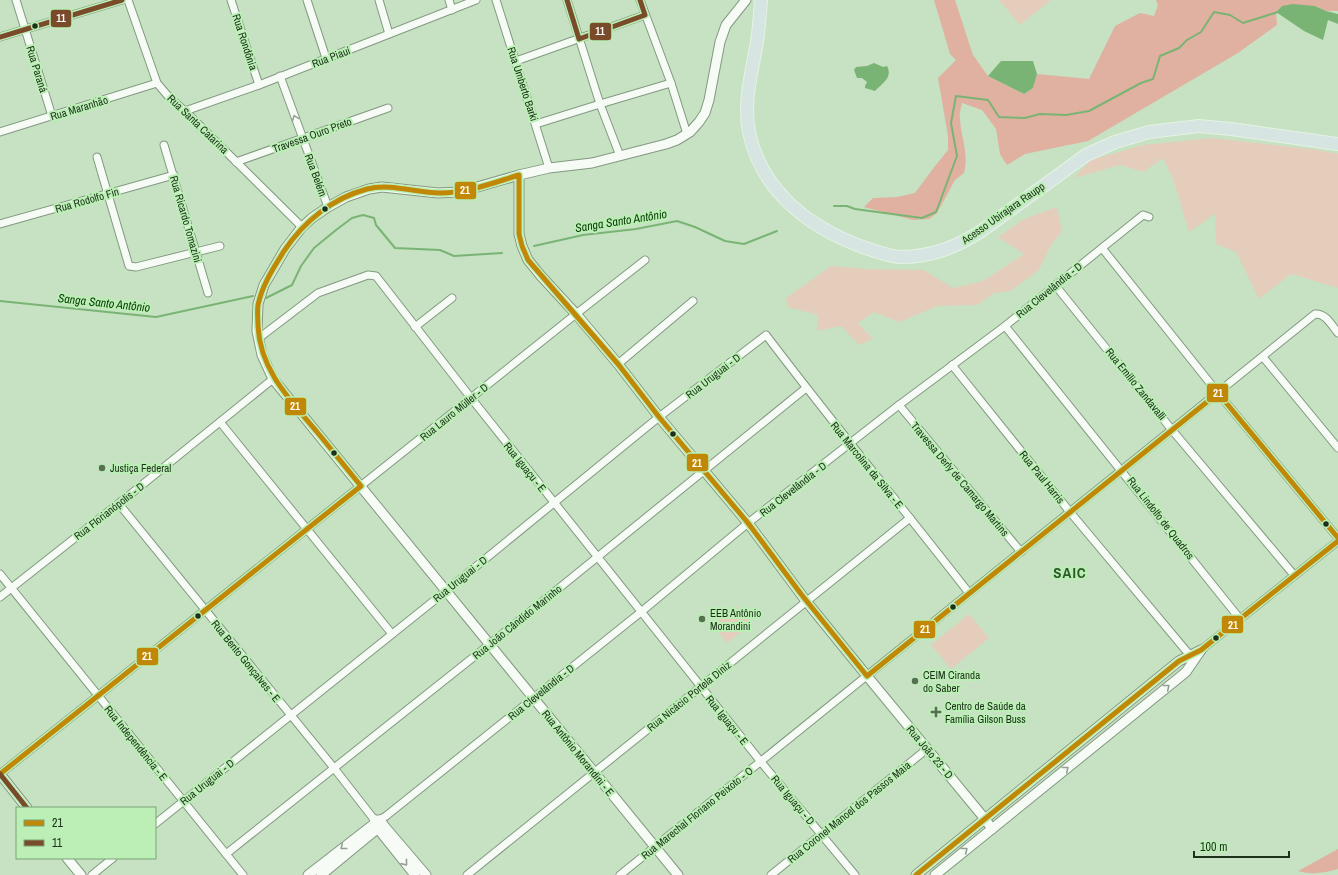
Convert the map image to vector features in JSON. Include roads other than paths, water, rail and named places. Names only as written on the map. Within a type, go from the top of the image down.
[{"type":"highway","name":"Acesso Ubirajara Raupp","points":[[761,0],[759,25],[748,89],[747,108],[749,131],[754,150],[770,182],[799,213],[827,232],[871,250],[899,257],[924,255],[948,249],[980,232],[1086,155],[1115,142],[1149,132],[1199,126],[1338,144]]},
{"type":"street","name":"Rua Paraná","points":[[16,0],[52,116]]},
{"type":"street","points":[[0,37],[122,0]]},
{"type":"street","name":"Rua Santa Catarina","points":[[128,0],[157,83],[168,96],[186,111],[302,227]]},
{"type":"street","name":"Rua Rondônia","points":[[231,0],[259,85]]},
{"type":"street","points":[[307,0],[326,58]]},
{"type":"street","points":[[379,0],[389,34]]},
{"type":"street","points":[[448,0],[452,10]]},
{"type":"street","name":"Rua Piauí","points":[[186,111],[259,85],[476,0]]},
{"type":"street","name":"Rua Umberto Barki","points":[[496,0],[549,168]]},
{"type":"street","points":[[566,0],[600,104],[620,156]]},
{"type":"street","points":[[640,0],[671,83],[687,134],[699,122],[705,113],[720,42],[726,25],[746,0]]},
{"type":"street","points":[[516,61],[645,15]]},
{"type":"street","name":"Rua Belém","points":[[280,76],[328,207]]},
{"type":"street","name":"Rua Maranhão","points":[[0,132],[157,83]]},
{"type":"street","points":[[536,124],[671,83]]},
{"type":"street","name":"Travessa Ouro Preto","points":[[236,162],[388,108]]},
{"type":"street","name":"Rua Antônio Morandini - E","points":[[678,875],[273,379],[262,354],[257,331],[258,304],[264,285],[285,250],[302,227],[328,207],[346,197],[369,189],[382,188],[438,193],[460,192],[549,168],[592,163],[620,156],[666,144],[687,134]]},
{"type":"street","name":"Rua Ricardo Tomazini","points":[[164,145],[208,293]]},
{"type":"street","points":[[97,157],[129,266],[136,267],[220,246]]},
{"type":"street","name":"Rua Rodolfo Fin","points":[[0,224],[174,175]]},
{"type":"street","name":"Rua João 23 - D","points":[[519,175],[519,234],[528,260],[618,364],[659,417],[748,524],[806,601],[992,829]]},
{"type":"street","name":"Rua Clevelândia - D","points":[[308,875],[379,822],[641,612],[748,524],[952,365],[1005,326],[1143,216],[1149,217]]},
{"type":"street","points":[[1102,248],[1218,393],[1338,538]]},
{"type":"street","name":"Rua Lauro Müller - D","points":[[0,774],[645,260]]},
{"type":"street","name":"Rua Iguaçu - E","points":[[259,338],[318,293],[368,275],[376,276],[554,503],[761,762]]},
{"type":"street","name":"Rua Emílio Zandavalli","points":[[1055,285],[1172,430],[1294,576]]},
{"type":"street","points":[[415,327],[452,298]]},
{"type":"street","points":[[618,364],[693,301]]},
{"type":"street","name":"Rua Marechal Floriano Peixoto - O","points":[[620,875],[1315,314],[1324,316],[1338,334]]},
{"type":"street","name":"Rua Lindolfo de Quadros","points":[[1005,326],[1240,619]]},
{"type":"street","name":"Rua Marcolina da Silva - E","points":[[766,335],[850,445],[969,593]]},
{"type":"street","name":"Rua Uruguai - D","points":[[156,823],[446,591],[659,417],[766,335]]},
{"type":"street","points":[[1263,357],[1338,448]]},
{"type":"street","name":"Rua Paul Harris","points":[[952,365],[1070,512],[1192,658]]},
{"type":"street","name":"Rua Florianópolis - D","points":[[0,598],[273,379]]},
{"type":"street","name":"Rua João Cândido Marinho","points":[[226,854],[490,644],[806,388]]},
{"type":"street","name":"Travessa Derly de Camargo Martins","points":[[899,406],[1021,552]]},
{"type":"street","points":[[220,422],[306,530],[392,634]]},
{"type":"street","name":"Rua Bento Gonçalves - E","points":[[119,504],[334,768],[426,875]]},
{"type":"street","name":"Rua Nicácio Portela Diniz","points":[[467,875],[910,518]]},
{"type":"street","points":[[922,873],[985,819],[1179,661],[1192,658],[1338,541]]},
{"type":"street","name":"Rua Independência - E","points":[[0,574],[242,875]]},
{"type":"street","points":[[935,875],[1186,672],[1192,658]]},
{"type":"street","name":"Rua Coronel Manoel dos Passos Maia","points":[[772,875],[927,749]]},
{"type":"street","name":"Rua Iguaçu - D","points":[[761,762],[855,875]]},
{"type":"street","points":[[0,774],[26,807]]},
{"type":"street","name":"Rua Clevelândia - D","points":[[322,875],[379,822]]},
{"type":"street","name":"Rua Bento Gonçalves - E","points":[[379,822],[415,875]]},
{"type":"street","points":[[68,859],[81,875]]},
{"type":"street","points":[[92,875],[112,859]]},
{"type":"waterway","name":"Sanga Santo Antônio","points":[[834,206],[847,206],[855,209],[922,218],[936,212],[957,156],[951,123],[956,96],[988,100],[999,117],[1025,118],[1040,114],[1066,115],[1089,111],[1141,83],[1153,79],[1160,56],[1179,48],[1187,40],[1201,32],[1214,12],[1230,15],[1243,23],[1278,12]]},
{"type":"waterway","name":"Sanga Santo Antônio","points":[[266,298],[292,285],[301,266],[314,248],[352,218],[363,215],[374,218],[376,225],[395,248],[440,250],[454,256],[502,253]]},
{"type":"waterway","name":"Sanga Santo Antônio","points":[[534,246],[583,235],[636,229],[677,221],[695,227],[725,241],[744,244],[777,231]]},
{"type":"waterway","name":"Sanga Santo Antônio","points":[[0,301],[156,317],[253,296]]},
{"type":"place","name":"Justiça Federal","points":[[102,468]]},
{"type":"place","name":"EEB Antônio Morandini","points":[[702,619]]},
{"type":"place","name":"CEIM Ciranda do Saber","points":[[915,681]]},
{"type":"place","name":"Centro de Saúde da Família Gilson Buss","points":[[936,712]]},
{"type":"district","name":"SAIC","points":[[1070,573]]}]
